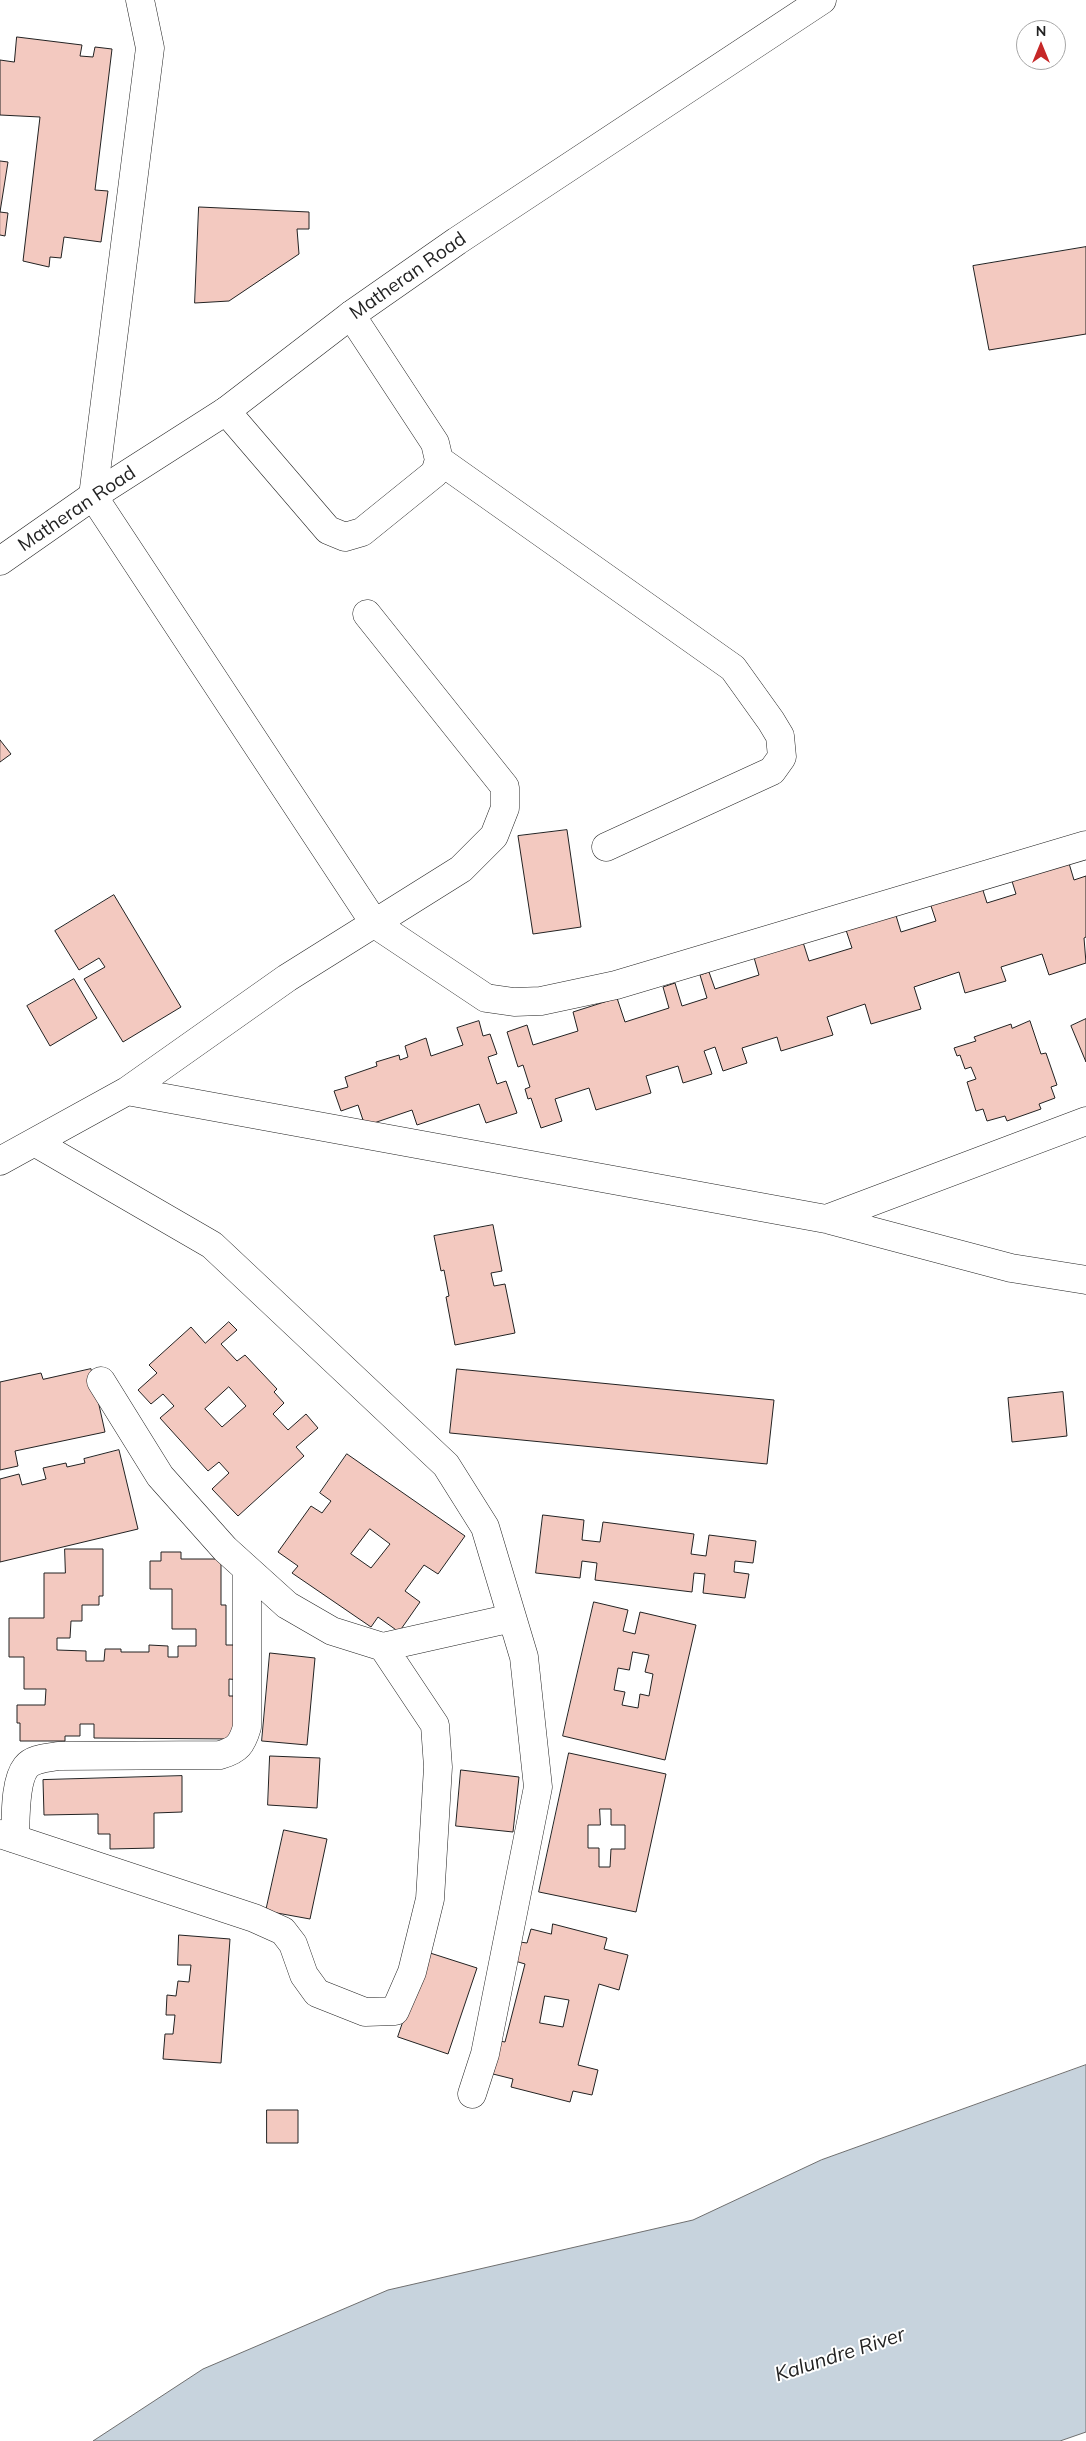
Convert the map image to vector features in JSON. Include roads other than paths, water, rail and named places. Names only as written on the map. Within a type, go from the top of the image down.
[{"type":"street","points":[[140,0],[150,48],[93,496],[374,924],[486,998],[514,1002],[541,1001],[616,985],[1086,845]]},
{"type":"street","name":"Matheran Road","points":[[0,561],[93,496],[226,411],[351,315],[457,241],[822,0]]},
{"type":"street","points":[[226,411],[328,530],[345,537],[362,532],[435,473],[439,460],[435,443],[351,315]]},
{"type":"street","points":[[439,460],[733,668],[780,736],[782,756],[772,770],[606,847]]},
{"type":"street","points":[[0,1161],[36,1143],[127,1091],[287,978],[461,869],[494,836],[506,808],[506,787],[367,614]]},
{"type":"street","points":[[127,1091],[826,1219],[1011,1268],[1086,1280]]},
{"type":"street","points":[[826,1219],[1086,1121]]},
{"type":"street","points":[[36,1143],[212,1245],[446,1465],[485,1528],[524,1657],[538,1787],[485,2054],[472,2094]]},
{"type":"street","points":[[101,1381],[160,1476],[224,1549],[294,1610],[332,1631],[383,1648],[512,1618]]},
{"type":"street","points":[[246,1569],[247,1727],[242,1742],[234,1752],[220,1755],[58,1756],[37,1760],[26,1767],[18,1786],[7,1837],[247,1916],[283,1931],[293,1944],[304,1975],[317,1993],[365,2012],[395,2011],[412,1972],[430,1899],[438,1767],[435,1725],[383,1648]]},
{"type":"water","name":"Kalundre River","points":[[1086,2065],[1086,2432],[1060,2441],[93,2441],[203,2369],[388,2290],[693,2220],[821,2160]]}]
